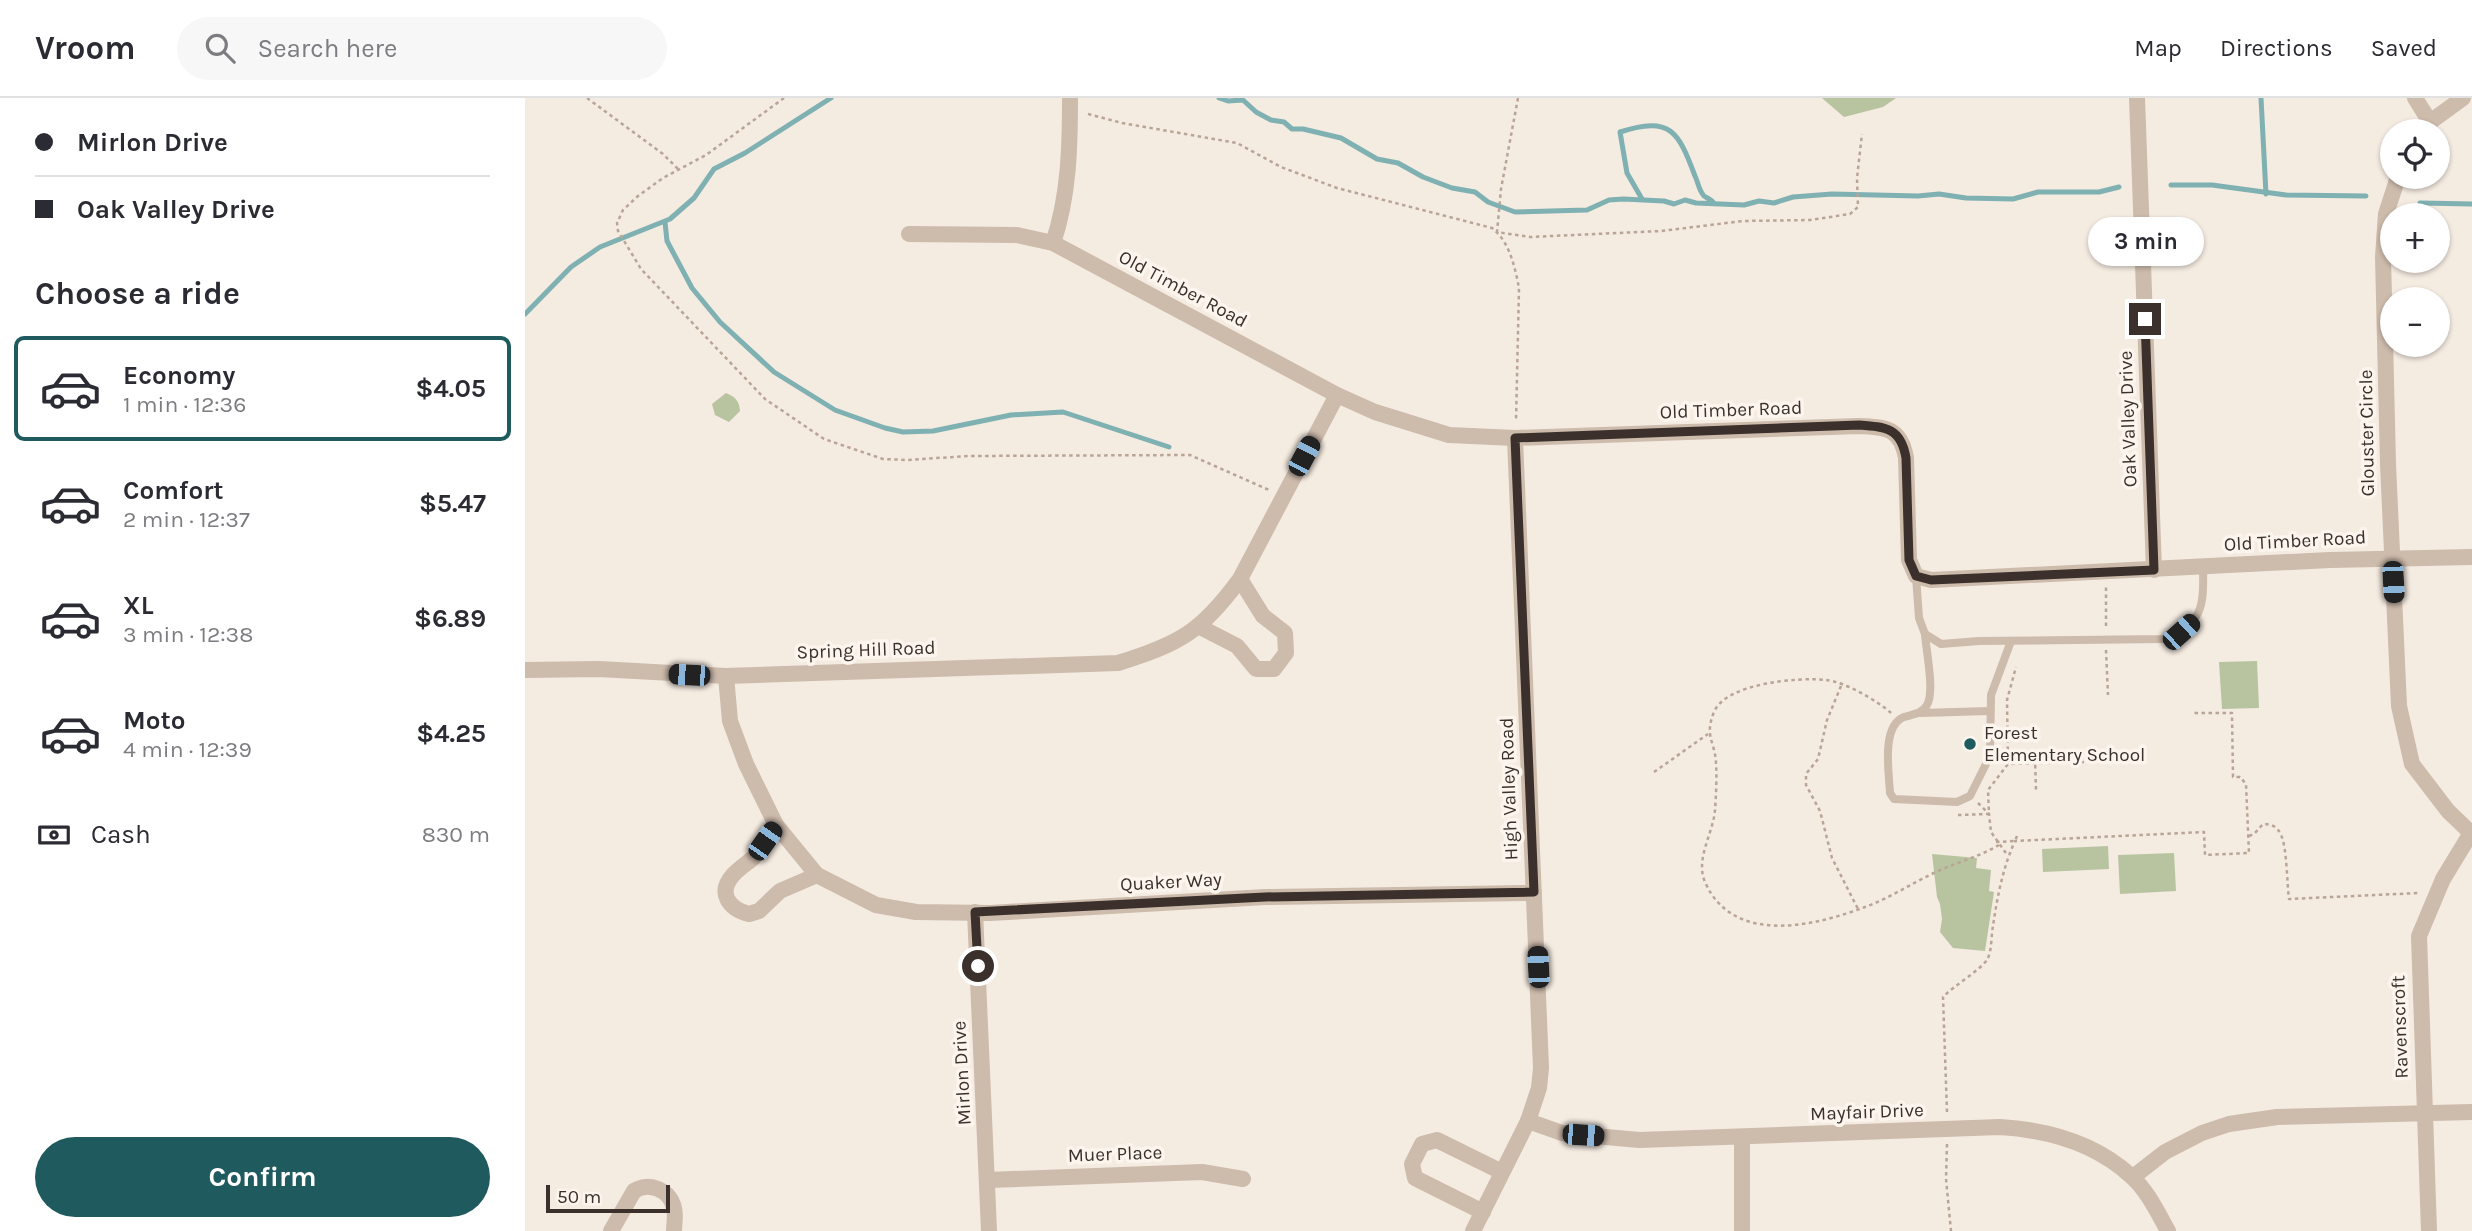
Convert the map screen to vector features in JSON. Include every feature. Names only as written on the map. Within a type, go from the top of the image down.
[{"type":"street","points":[[1053,243],[1063,215],[1070,148],[1070,98]]},
{"type":"street","name":"Oak Valley Drive","points":[[2137,98],[2154,570]]},
{"type":"street","points":[[2415,98],[2423,119]]},
{"type":"street","points":[[2435,119],[2463,98]]},
{"type":"street","name":"Glouster Circle","points":[[2394,189],[2386,214],[2383,257],[2399,706],[2412,764],[2448,811],[2472,834]]},
{"type":"street","name":"Old Timber Road","points":[[909,234],[1017,235],[1053,243],[1337,395],[1375,412],[1449,435],[1515,438],[1859,425],[1882,427],[1898,436],[1903,443],[1906,458],[1909,560],[1916,576],[1931,580],[2472,556]]},
{"type":"street","name":"Spring Hill Road","points":[[525,670],[599,669],[726,676],[1118,663],[1153,653],[1200,627],[1240,579],[1337,395]]},
{"type":"street","name":"High Valley Road","points":[[1473,1231],[1528,1121],[1539,1088],[1541,1068],[1515,438]]},
{"type":"street","points":[[1200,627],[1237,646],[1256,668],[1275,669],[1286,653],[1285,633],[1263,616],[1240,579]]},
{"type":"street","name":"Quaker Way","points":[[726,676],[730,720],[745,764],[776,824],[817,875],[876,905],[916,912],[975,912],[1265,897],[1534,892]]},
{"type":"street","points":[[776,824],[754,857],[732,876],[726,886],[725,899],[731,907],[749,914],[759,911],[779,891],[817,875]]},
{"type":"street","name":"Ravenscroft","points":[[2429,1231],[2419,936],[2443,879],[2472,834]]},
{"type":"street","name":"Mirlon Drive","points":[[975,912],[989,1231]]},
{"type":"street","points":[[2133,1177],[2165,1152],[2202,1133],[2229,1124],[2277,1117],[2472,1112]]},
{"type":"street","name":"Mayfair Drive","points":[[1528,1121],[1562,1133],[1639,1140],[2000,1127],[2029,1129],[2085,1146],[2133,1177],[2168,1231]]},
{"type":"street","points":[[1742,1137],[1742,1231]]},
{"type":"street","points":[[1483,1212],[1415,1178],[1412,1164],[1422,1144],[1437,1140],[1502,1171]]},
{"type":"street","name":"Muer Place","points":[[988,1180],[1202,1172],[1243,1179]]},
{"type":"street","points":[[611,1231],[634,1191],[640,1187],[652,1186],[661,1190],[674,1207],[674,1231]]},
{"type":"lane","points":[[1925,634],[1941,644],[2163,639],[2181,632],[2198,617],[2204,599],[2203,567]]},
{"type":"lane","points":[[1916,576],[1919,618],[1925,634],[1929,703],[1921,713]]},
{"type":"lane","points":[[1989,711],[1921,713],[1898,720],[1891,728],[1888,740],[1889,793],[1894,799],[1957,802],[1970,796],[1990,756],[1991,695],[2011,641]]},
{"type":"path","points":[[587,98],[663,154],[680,171]]},
{"type":"path","points":[[784,98],[706,155],[663,178],[623,210],[617,223],[618,231],[641,269],[765,399],[824,439],[883,459],[1190,455],[1282,497]]},
{"type":"path","points":[[1515,438],[1519,288],[1508,248],[1497,232],[1501,189],[1518,98]]},
{"type":"path","points":[[1080,113],[1237,143],[1282,167],[1338,188],[1485,226],[1497,232],[1530,237],[1661,231],[1743,221],[1810,220],[1850,214],[1858,207],[1857,178],[1862,134]]},
{"type":"path","points":[[1898,720],[1877,701],[1828,680],[1765,684],[1738,691],[1722,699],[1714,711],[1708,734],[1716,760],[1715,814],[1702,863],[1705,882],[1722,906],[1747,922],[1797,926],[1859,909],[1905,889],[1935,872],[1981,855],[1997,843],[2015,841],[2204,832],[2205,855],[2249,853],[2246,784],[2240,777],[2228,777]]},
{"type":"path","points":[[1842,685],[1826,720],[1818,759],[1806,774],[1807,785],[1820,811],[1832,858],[1859,909]]},
{"type":"path","points":[[2191,713],[2232,711],[2233,777]]},
{"type":"path","points":[[1654,772],[1708,734]]},
{"type":"path","points":[[2035,758],[2036,790]]},
{"type":"path","points":[[1970,796],[1989,814],[1991,832],[2008,856]]},
{"type":"path","points":[[2249,836],[2263,824],[2273,825],[2282,835],[2289,900],[2426,892],[2436,895]]},
{"type":"path","points":[[1951,1231],[1946,1179],[1943,997],[1961,980],[1981,968],[1989,958],[2008,856],[2017,836]]},
{"type":"green space","points":[[1822,98],[1896,98],[1883,107],[1844,117]]},
{"type":"green space","points":[[726,393],[736,399],[740,411],[729,422],[715,415],[712,404]]},
{"type":"green space","points":[[2257,661],[2259,708],[2222,709],[2219,662]]},
{"type":"green space","points":[[2108,846],[2109,869],[2043,872],[2042,849]]},
{"type":"green space","points":[[2174,853],[2176,891],[2120,894],[2118,855]]},
{"type":"green space","points":[[1932,854],[1977,858],[1976,868],[1991,870],[1989,891],[1994,892],[1985,951],[1953,948],[1940,932],[1942,919]]},
{"type":"waterway","points":[[525,314],[571,267],[600,247],[670,219],[694,198],[714,169],[745,153],[831,98]]},
{"type":"waterway","points":[[1219,98],[1228,101],[1243,100],[1256,112],[1271,120],[1284,122],[1292,129],[1341,138],[1377,159],[1398,163],[1423,177],[1452,188],[1475,192],[1488,202],[1515,212],[1587,210],[1609,200],[1623,199],[1674,204],[1685,200],[1744,205],[1759,201],[1774,203],[1793,197],[1832,194],[1939,194],[1966,198],[2013,199],[2038,192],[2099,192],[2119,187]]},
{"type":"waterway","points":[[2261,98],[2266,194]]},
{"type":"waterway","points":[[1642,199],[1627,173],[1620,132],[1651,126],[1662,127],[1677,138],[1701,192],[1713,202]]},
{"type":"waterway","points":[[2171,185],[2212,185],[2286,195],[2366,196]]},
{"type":"waterway","points":[[2450,204],[2472,204]]},
{"type":"waterway","points":[[665,222],[667,241],[692,288],[720,322],[774,372],[835,410],[903,432],[933,431],[1011,415],[1063,412],[1169,447]]},
{"type":"place","name":"Forest Elementary School","points":[[1970,744]]},
{"type":"route","points":[[978,966],[975,912],[1265,897],[1534,892],[1515,438],[1859,425],[1882,427],[1898,436],[1903,443],[1906,458],[1909,560],[1916,576],[1931,580],[2154,570],[2145,319]]}]
